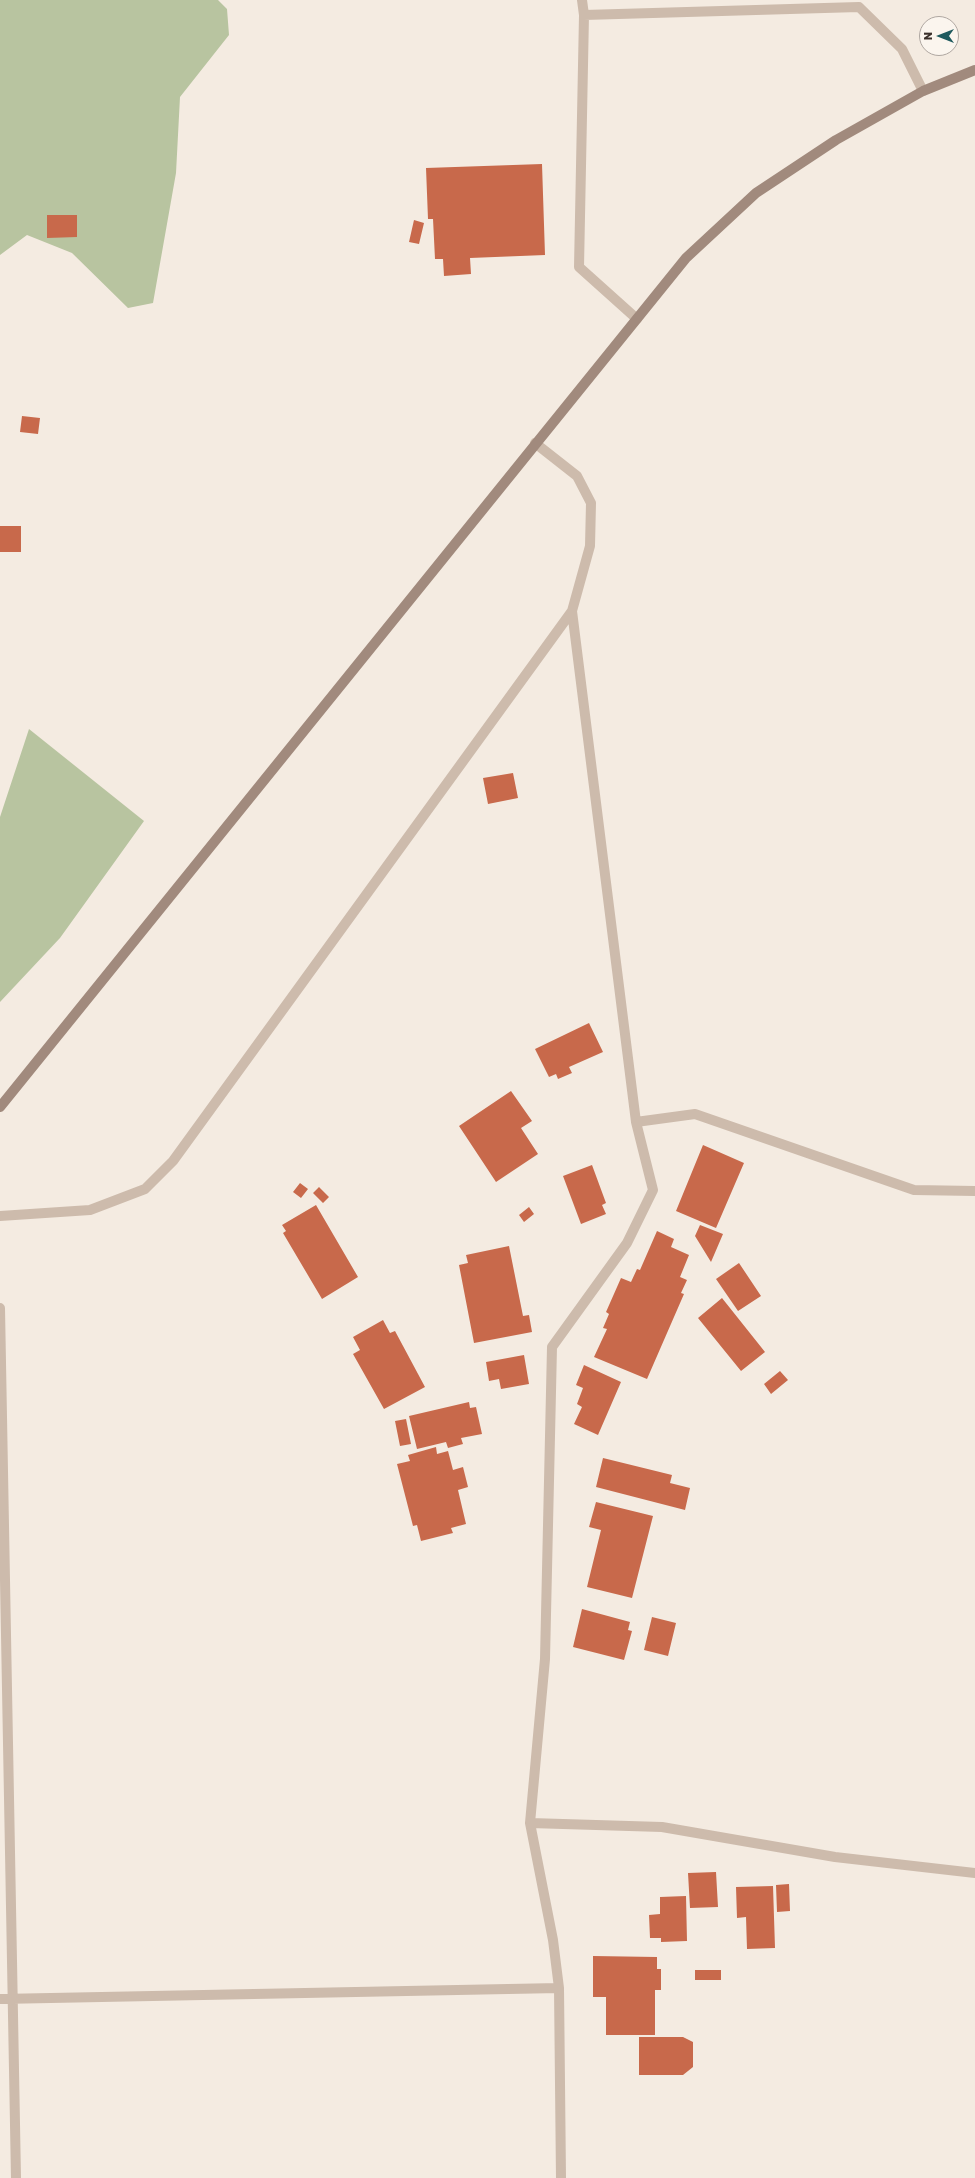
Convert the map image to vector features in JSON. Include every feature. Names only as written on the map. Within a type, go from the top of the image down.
[{"type":"street","points":[[582,0],[584,14],[579,267],[637,319]]},
{"type":"street","points":[[584,14],[859,7],[902,49],[923,90]]},
{"type":"street","points":[[0,1107],[686,258],[756,193],[836,140],[923,90],[975,70]]},
{"type":"street","points":[[0,1216],[90,1210],[145,1189],[173,1161],[572,611],[590,546],[590,503],[577,476],[535,443]]},
{"type":"street","points":[[561,2178],[559,1988],[553,1940],[530,1823],[545,1659],[552,1347],[627,1243],[653,1190],[636,1122],[572,611]]},
{"type":"street","points":[[636,1122],[695,1114],[914,1190],[975,1191]]},
{"type":"street","points":[[0,1308],[16,2178]]},
{"type":"street","points":[[530,1823],[662,1827],[835,1856],[975,1873]]},
{"type":"street","points":[[0,1999],[559,1988]]},
{"type":"green space","points":[[0,0],[218,0],[227,9],[229,35],[180,97],[176,173],[153,303],[128,308],[72,253],[27,235],[0,255]]},
{"type":"green space","points":[[29,729],[144,821],[60,938],[0,1002],[0,817]]},
{"type":"building","points":[[542,164],[545,255],[470,258],[471,274],[444,276],[443,259],[435,259],[433,219],[428,219],[426,168]]},
{"type":"building","points":[[47,215],[77,215],[77,237],[47,238]]},
{"type":"building","points":[[414,220],[424,223],[419,244],[409,242]]},
{"type":"building","points":[[22,416],[40,418],[38,434],[20,432]]},
{"type":"building","points":[[0,526],[21,526],[21,552],[0,552]]},
{"type":"building","points":[[513,773],[518,798],[488,804],[483,778]]},
{"type":"building","points":[[589,1023],[603,1052],[569,1067],[572,1073],[558,1079],[556,1074],[549,1077],[535,1049]]},
{"type":"building","points":[[511,1091],[532,1121],[521,1128],[538,1154],[496,1182],[459,1126]]},
{"type":"building","points":[[703,1145],[744,1163],[716,1228],[676,1211]]},
{"type":"building","points":[[592,1165],[606,1203],[602,1205],[606,1214],[581,1224],[563,1176]]},
{"type":"building","points":[[300,1183],[308,1189],[301,1198],[293,1192]]},
{"type":"building","points":[[319,1187],[329,1197],[323,1203],[313,1193]]},
{"type":"building","points":[[316,1205],[358,1277],[322,1299],[283,1233],[286,1231],[282,1225]]},
{"type":"building","points":[[529,1207],[534,1214],[524,1222],[519,1215]]},
{"type":"building","points":[[700,1225],[723,1234],[711,1262],[695,1236]]},
{"type":"building","points":[[657,1231],[674,1239],[671,1247],[689,1255],[680,1277],[687,1280],[681,1293],[684,1294],[647,1379],[594,1357],[607,1329],[603,1328],[609,1314],[606,1312],[621,1278],[631,1282],[637,1269],[640,1270]]},
{"type":"building","points":[[509,1246],[523,1316],[529,1315],[532,1332],[474,1343],[459,1265],[468,1263],[466,1255]]},
{"type":"building","points":[[739,1263],[761,1296],[738,1311],[716,1279]]},
{"type":"building","points":[[722,1298],[765,1352],[741,1371],[698,1318]]},
{"type":"building","points":[[383,1320],[390,1333],[395,1331],[425,1387],[384,1409],[353,1354],[360,1350],[353,1337]]},
{"type":"building","points":[[524,1355],[529,1384],[501,1389],[499,1379],[489,1381],[486,1362]]},
{"type":"building","points":[[584,1365],[621,1382],[598,1435],[574,1424],[582,1407],[577,1404],[583,1388],[576,1385]]},
{"type":"building","points":[[780,1371],[788,1380],[771,1394],[764,1384]]},
{"type":"building","points":[[469,1402],[470,1408],[476,1407],[482,1434],[461,1438],[463,1444],[448,1448],[446,1442],[417,1449],[409,1416]]},
{"type":"building","points":[[406,1419],[411,1444],[400,1446],[395,1421]]},
{"type":"building","points":[[436,1447],[437,1454],[448,1451],[453,1470],[463,1467],[468,1487],[458,1490],[466,1524],[451,1528],[453,1533],[421,1541],[417,1525],[413,1526],[397,1464],[410,1461],[408,1455]]},
{"type":"building","points":[[603,1458],[672,1475],[670,1483],[690,1488],[685,1510],[596,1487]]},
{"type":"building","points":[[596,1502],[653,1516],[632,1598],[587,1587],[601,1530],[589,1527]]},
{"type":"building","points":[[582,1609],[630,1622],[628,1630],[632,1631],[624,1660],[573,1647]]},
{"type":"building","points":[[652,1617],[676,1623],[668,1656],[644,1650]]},
{"type":"building","points":[[716,1872],[718,1907],[690,1908],[688,1873]]},
{"type":"building","points":[[789,1884],[790,1911],[777,1912],[776,1885]]},
{"type":"building","points":[[773,1886],[775,1948],[747,1949],[746,1917],[737,1918],[736,1887]]},
{"type":"building","points":[[686,1896],[687,1941],[661,1942],[661,1938],[650,1938],[649,1915],[660,1914],[660,1897]]},
{"type":"building","points":[[593,1956],[657,1957],[657,1969],[661,1969],[661,1990],[655,1990],[655,2035],[606,2035],[606,1997],[593,1997]]},
{"type":"building","points":[[695,1970],[721,1970],[721,1980],[695,1980]]},
{"type":"building","points":[[639,2037],[683,2037],[693,2042],[693,2067],[683,2075],[639,2075]]}]
